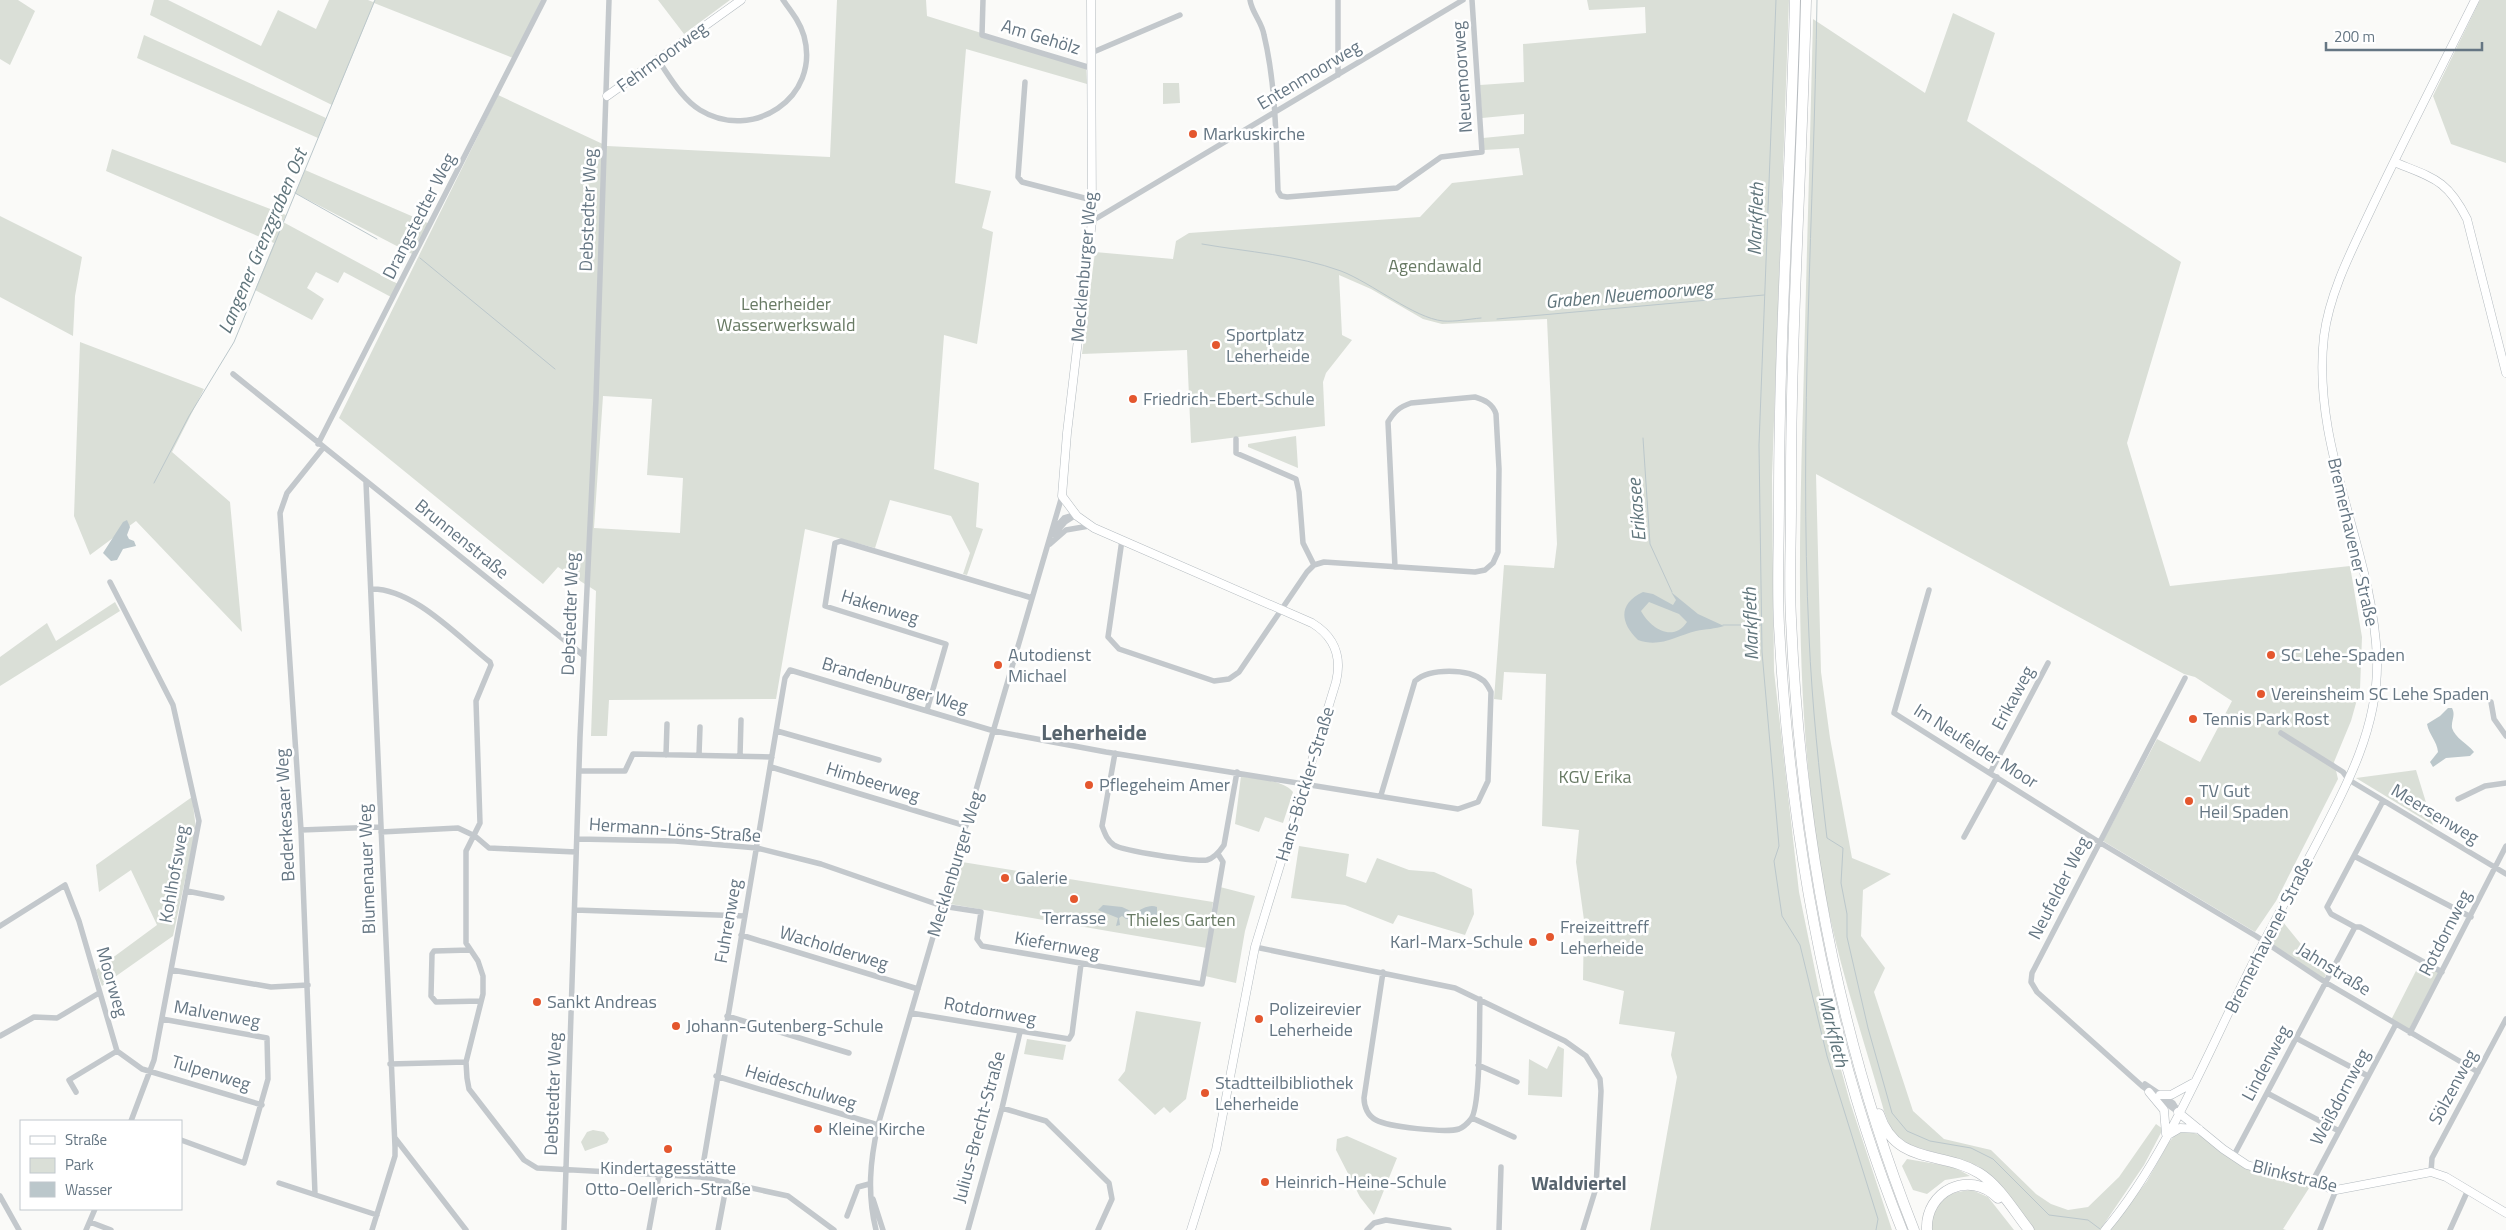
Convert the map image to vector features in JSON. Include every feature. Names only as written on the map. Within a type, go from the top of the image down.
[{"type":"highway","points":[[1794,0],[1779,438],[1779,622],[1787,738],[1800,847],[1821,965],[1871,1143],[1902,1230]]},
{"type":"highway","points":[[1806,0],[1790,438],[1791,616],[1798,735],[1812,846],[1830,946],[1858,1064],[1880,1141],[1914,1230]]},
{"type":"highway","points":[[1858,1064],[1866,1073],[1882,1123],[1899,1145],[1922,1156],[1958,1164],[1981,1174],[2000,1193],[2029,1230]]},
{"type":"highway","points":[[1927,1230],[1928,1216],[1934,1201],[1946,1190],[1968,1184],[1986,1188],[2006,1206],[2022,1230]]},
{"type":"street","name":"Drangstedter Weg","points":[[321,446],[544,0]]},
{"type":"street","name":"Debstedter Weg","points":[[564,1230],[578,771],[596,382],[610,0]]},
{"type":"street","name":"Fehrmoorweg","points":[[607,96],[741,0]]},
{"type":"street","points":[[658,60],[685,97],[698,109],[716,118],[735,122],[767,116],[782,106],[795,92],[806,64],[804,36],[799,23],[783,0]]},
{"type":"street","name":"Am Gehölz","points":[[983,0],[982,35],[1091,68]]},
{"type":"street","name":"Mecklenburger Weg","points":[[876,1230],[871,1208],[870,1160],[878,1126],[1062,496],[1092,221],[1091,0]]},
{"type":"street","points":[[1250,0],[1252,11],[1264,32],[1275,113]]},
{"type":"street","points":[[1338,0],[1338,75]]},
{"type":"street","name":"Entenmoorweg","points":[[1092,221],[1463,0]]},
{"type":"street","name":"Neuemoorweg","points":[[1275,113],[1278,191],[1282,196],[1287,197],[1397,188],[1441,157],[1482,152],[1472,0]]},
{"type":"street","name":"Bremerhavener Straße","points":[[2105,1230],[2139,1184],[2166,1136],[2264,942],[2349,780],[2367,732],[2374,701],[2376,654],[2374,620],[2365,576],[2329,441],[2323,399],[2322,364],[2325,333],[2335,294],[2353,248],[2475,0]]},
{"type":"street","points":[[1091,53],[1180,15]]},
{"type":"street","points":[[1025,82],[1018,177],[1022,182],[1092,200]]},
{"type":"street","points":[[2394,162],[2438,180],[2456,198],[2467,219],[2506,373]]},
{"type":"street","name":"Brunnenstraße","points":[[233,374],[583,654]]},
{"type":"street","points":[[1122,540],[1108,637],[1119,649],[1214,681],[1229,679],[1239,672],[1280,609],[1314,565],[1324,562],[1395,567],[1475,572],[1485,570],[1493,563],[1498,552],[1499,460],[1496,414],[1494,407],[1485,400],[1475,397],[1411,403],[1401,406],[1393,413],[1388,422],[1395,567]]},
{"type":"street","points":[[1236,439],[1236,453],[1296,480],[1304,543],[1314,565]]},
{"type":"street","name":"Bederkesaer Weg","points":[[315,1194],[302,830],[280,513],[286,493],[321,446]]},
{"type":"street","name":"Mecklenburger Weg","points":[[1048,546],[1065,522],[1076,515],[1066,491],[1063,474]]},
{"type":"street","name":"Blumenauer Weg","points":[[366,482],[395,1156],[372,1230]]},
{"type":"street","name":"Hans-Böckler-Straße","points":[[1062,496],[1076,515],[1089,526],[1280,609],[1326,632],[1336,647],[1339,658],[1336,682],[1255,947],[1216,1150],[1191,1230]]},
{"type":"street","points":[[1053,530],[1066,516],[1076,515]]},
{"type":"street","points":[[1048,546],[1066,530],[1089,526]]},
{"type":"street","name":"Hakenweg","points":[[927,710],[946,644],[825,606],[824,601],[835,543],[841,541],[1032,598]]},
{"type":"street","name":"Kohlhofsweg","points":[[110,582],[165,688],[178,720],[199,821],[172,970],[151,1071],[131,1120]]},
{"type":"street","points":[[371,589],[384,589],[409,598],[490,662],[490,669],[476,701],[480,823],[466,851],[466,943],[478,961],[483,976],[481,1001],[466,1062],[469,1089],[524,1160],[536,1168],[701,1177],[727,1182],[788,1196],[834,1230]]},
{"type":"street","name":"Im Neufelder Moor","points":[[1928,590],[1894,713],[2099,842]]},
{"type":"street","name":"Erikaweg","points":[[1990,773],[2048,664]]},
{"type":"street","name":"Brandenburger Weg","points":[[788,672],[794,671],[994,730],[1115,753],[1305,783],[1458,810],[1478,802],[1488,781],[1491,692],[1484,681],[1472,675],[1437,672],[1424,675],[1415,681],[1409,694],[1381,796]]},
{"type":"street","name":"Fuhrenweg","points":[[701,1177],[716,1076],[788,672]]},
{"type":"street","name":"Neufelder Weg","points":[[2178,1112],[2149,1092],[2139,1081],[2037,992],[2031,982],[2032,973],[2185,678]]},
{"type":"street","points":[[2491,702],[2494,719],[2506,736]]},
{"type":"street","points":[[740,756],[741,720]]},
{"type":"street","points":[[666,755],[667,724]]},
{"type":"street","points":[[699,755],[700,727]]},
{"type":"street","points":[[776,731],[879,760]]},
{"type":"street","name":"Meersenweg","points":[[2282,733],[2343,772],[2349,780],[2506,874]]},
{"type":"street","points":[[1115,753],[1102,826],[1110,841],[1120,848],[1198,860],[1208,860],[1218,854],[1224,846],[1237,772]]},
{"type":"street","points":[[578,771],[625,771],[633,754],[772,757]]},
{"type":"street","name":"Himbeerweg","points":[[770,767],[966,826]]},
{"type":"street","points":[[1964,837],[1998,777]]},
{"type":"street","points":[[2458,799],[2485,786],[2506,783]]},
{"type":"street","points":[[2383,801],[2327,907],[2331,914],[2355,927],[2360,927],[2442,972]]},
{"type":"street","points":[[302,830],[458,828],[475,836],[489,848],[576,852]]},
{"type":"street","name":"Hermann-Löns-Straße","points":[[577,839],[675,841],[757,848],[838,870],[942,906]]},
{"type":"street","name":"Jahnstraße","points":[[2099,842],[2264,942],[2325,982],[2478,1072]]},
{"type":"street","name":"Rotdornweg","points":[[2410,1033],[2506,846]]},
{"type":"street","name":"Kiefernweg","points":[[942,906],[981,912],[977,939],[982,946],[1202,984],[1223,862],[1218,854]]},
{"type":"street","points":[[2354,856],[2470,917]]},
{"type":"street","name":"Moorweg","points":[[0,926],[65,885],[78,921],[117,1051]]},
{"type":"street","points":[[187,891],[222,898]]},
{"type":"street","points":[[575,910],[745,916]]},
{"type":"street","name":"Lindenweg","points":[[2233,1157],[2355,927]]},
{"type":"street","name":"Wacholderweg","points":[[741,935],[918,989]]},
{"type":"street","points":[[1255,947],[1434,982],[1480,999],[1565,1041],[1586,1056],[1598,1075],[1601,1091],[1598,1168],[1594,1203],[1583,1230]]},
{"type":"street","points":[[470,950],[434,952],[432,954],[431,996],[436,1002],[481,1001]]},
{"type":"street","name":"Rotdornweg","points":[[911,1013],[1069,1039],[1072,1034],[1081,964]]},
{"type":"street","points":[[172,970],[270,987],[308,986]]},
{"type":"street","points":[[1383,972],[1364,1098],[1366,1110],[1371,1116],[1383,1123],[1447,1131],[1462,1128],[1472,1118],[1475,1111],[1480,999]]},
{"type":"street","points":[[0,1036],[34,1017],[57,1018],[99,993]]},
{"type":"street","points":[[727,1016],[849,1053]]},
{"type":"street","name":"Malvenweg","points":[[162,1019],[267,1038],[269,1069],[262,1105]]},
{"type":"street","name":"Sölzenweg","points":[[2431,1172],[2432,1158],[2506,1019]]},
{"type":"street","name":"Weißdornweg","points":[[2311,1184],[2396,1024]]},
{"type":"street","name":"Julius-Brecht-Straße","points":[[968,1230],[1002,1108],[1020,1032]]},
{"type":"street","points":[[2296,1038],[2368,1076]]},
{"type":"street","points":[[76,1092],[69,1080],[117,1051],[142,1069],[151,1071]]},
{"type":"street","points":[[390,1064],[466,1062]]},
{"type":"street","points":[[1478,1065],[1517,1082]]},
{"type":"street","name":"Tulpenweg","points":[[151,1071],[262,1105]]},
{"type":"street","name":"Heideschulweg","points":[[716,1076],[878,1126]]},
{"type":"street","name":"Neufelder Weg","points":[[2139,1081],[2173,1103],[2178,1112]]},
{"type":"street","points":[[2160,1094],[2171,1095],[2193,1083]]},
{"type":"street","points":[[2149,1092],[2164,1110],[2166,1136],[2180,1128],[2199,1129]]},
{"type":"street","points":[[2267,1093],[2339,1131]]},
{"type":"street","points":[[182,1140],[244,1163],[262,1105]]},
{"type":"street","points":[[1002,1108],[1046,1121],[1109,1183],[1112,1200],[1098,1230]]},
{"type":"street","name":"Blinkstraße","points":[[2178,1112],[2233,1157],[2247,1165],[2336,1190],[2431,1172]]},
{"type":"street","points":[[1472,1118],[1514,1137]]},
{"type":"street","points":[[394,1137],[466,1230]]},
{"type":"street","points":[[1498,1230],[1501,1168]]},
{"type":"street","points":[[2431,1172],[2446,1177],[2506,1212]]},
{"type":"street","points":[[649,1230],[660,1175]]},
{"type":"street","points":[[718,1230],[727,1182]]},
{"type":"street","points":[[280,1183],[377,1215]]},
{"type":"street","points":[[847,1216],[858,1187],[870,1188]]},
{"type":"street","name":"Mecklenburger Weg","points":[[870,1188],[883,1230]]},
{"type":"street","points":[[2320,1230],[2336,1190]]},
{"type":"street","points":[[2450,1230],[2468,1190]]},
{"type":"street","points":[[0,1196],[19,1230]]},
{"type":"street","points":[[86,1230],[95,1210]]},
{"type":"street","points":[[1366,1230],[1374,1223],[1386,1220],[1449,1230]]},
{"type":"street","points":[[90,1222],[110,1230]]},
{"type":"green space","points":[[0,0],[18,0],[35,11],[10,65],[0,59]]},
{"type":"green space","points":[[154,0],[168,0],[261,46],[278,10],[316,29],[329,0],[368,0],[373,2],[375,0],[541,0],[513,58],[374,3],[332,105],[150,15]]},
{"type":"green space","points":[[658,0],[730,0],[684,34]]},
{"type":"green space","name":"Leherheider Wasserwerkswald","points":[[837,0],[926,0],[927,16],[1086,66],[1087,84],[966,49],[955,183],[991,191],[982,228],[993,232],[977,344],[944,335],[934,469],[979,483],[976,527],[983,529],[967,575],[963,574],[970,553],[951,516],[890,500],[875,548],[805,529],[776,699],[609,700],[607,736],[591,736],[596,591],[558,567],[543,584],[339,418],[498,95],[607,146],[830,157]],"holes":[[[603,396],[652,399],[647,475],[683,478],[680,533],[594,528]]]},
{"type":"green space","points":[[1587,0],[1789,0],[1772,477],[1774,671],[1799,892],[1819,990],[1850,1102],[1892,1230],[1650,1230],[1677,1077],[1671,1055],[1675,1032],[1619,1024],[1624,991],[1583,980],[1584,920],[1576,862],[1579,830],[1542,826],[1546,674],[1504,672],[1502,700],[1494,699],[1504,565],[1554,568],[1557,544],[1547,319],[1442,324],[1423,319],[1371,289],[1339,275],[1342,335],[1352,340],[1326,373],[1323,382],[1325,426],[1191,443],[1187,350],[1082,354],[1095,252],[1173,259],[1176,241],[1189,233],[1420,217],[1452,183],[1523,175],[1519,148],[1484,150],[1483,138],[1524,134],[1524,114],[1482,118],[1480,85],[1524,82],[1523,44],[1646,33],[1645,7],[1589,10]]},
{"type":"green space","points":[[2480,0],[2506,0],[2506,163],[2451,144],[2433,96]]},
{"type":"green space","points":[[1953,13],[1995,33],[1967,121],[2181,262],[2127,443],[2170,586],[2350,566],[2362,637],[2360,689],[2351,721],[2334,762],[2338,779],[2276,901],[2255,932],[2103,841],[2157,739],[2200,762],[2232,701],[2195,677],[2184,674],[1816,474],[1821,672],[1830,738],[1852,858],[1891,874],[1863,890],[1861,936],[1885,968],[1874,992],[1913,1111],[1944,1139],[1991,1150],[2036,1194],[2051,1204],[2068,1210],[2088,1207],[2119,1177],[2156,1124],[2163,1129],[2144,1165],[2100,1230],[2032,1230],[1990,1175],[1978,1166],[1910,1145],[1892,1132],[1884,1111],[1840,959],[1828,908],[1817,846],[1809,783],[1801,658],[1800,532],[1813,19],[1925,93]]},
{"type":"green space","points":[[144,35],[326,118],[318,138],[137,58]]},
{"type":"green space","points":[[1163,83],[1179,83],[1180,103],[1163,104]]},
{"type":"green space","points":[[112,149],[286,215],[283,222],[398,284],[391,297],[344,272],[338,283],[316,272],[307,288],[324,299],[312,320],[255,290],[274,243],[106,171]]},
{"type":"green space","points":[[305,170],[430,224],[414,255],[295,193]]},
{"type":"green space","points":[[0,216],[82,257],[75,296],[73,336],[0,297]]},
{"type":"green space","points":[[80,342],[204,389],[172,452],[230,502],[242,632],[136,521],[90,555],[74,516]]},
{"type":"green space","points":[[1296,436],[1298,468],[1248,447],[1248,444]]},
{"type":"green space","points":[[115,602],[120,611],[0,686],[0,657],[47,623],[56,641]]},
{"type":"green space","points":[[2416,770],[2433,825],[2356,778]]},
{"type":"green space","points":[[1241,776],[1277,782],[1293,792],[1283,823],[1265,817],[1259,832],[1235,824]]},
{"type":"green space","points":[[192,797],[196,829],[173,936],[102,986],[96,970],[157,925],[131,870],[99,892],[96,865]]},
{"type":"green space","points":[[1299,846],[1349,854],[1346,876],[1366,883],[1377,858],[1409,870],[1434,872],[1472,889],[1474,914],[1465,935],[1398,915],[1393,924],[1345,905],[1291,898]]},
{"type":"green space","name":"Thieles Garten","points":[[962,862],[1213,902],[1207,948],[950,904]]},
{"type":"green space","points":[[1220,887],[1255,896],[1245,931],[1236,983],[1205,976]]},
{"type":"green space","points":[[2283,922],[2326,975],[2324,979],[2270,943]]},
{"type":"green space","points":[[2420,963],[2439,972],[2409,1030],[2391,1020]]},
{"type":"green space","points":[[1136,1011],[1201,1022],[1186,1099],[1170,1113],[1164,1107],[1155,1115],[1118,1080],[1125,1071]]},
{"type":"green space","points":[[1027,1039],[1066,1045],[1063,1060],[1024,1054]]},
{"type":"green space","points":[[1558,1046],[1564,1049],[1562,1097],[1528,1095],[1529,1059],[1547,1069]]},
{"type":"green space","points":[[593,1130],[604,1132],[609,1139],[607,1143],[585,1151],[581,1142],[587,1132]]},
{"type":"green space","points":[[2186,1130],[2207,1138],[2239,1163],[2311,1185],[2283,1229],[2286,1230],[2110,1230],[2147,1181],[2169,1142],[2177,1133]]},
{"type":"green space","points":[[1347,1136],[1397,1158],[1374,1215],[1360,1197],[1336,1150],[1337,1139]]},
{"type":"green space","points":[[1907,1159],[1954,1167],[1970,1176],[1945,1180],[1927,1194],[1913,1190],[1902,1166]]},
{"type":"green space","points":[[1972,1190],[1988,1197],[2014,1230],[1930,1230],[1935,1212],[1942,1200],[1954,1193]]},
{"type":"water","points":[[127,520],[130,527],[127,535],[129,539],[134,541],[136,546],[123,549],[117,560],[111,561],[103,553],[123,522]]},
{"type":"water","name":"Erikasee","points":[[1643,592],[1653,594],[1673,605],[1676,600],[1671,592],[1698,614],[1724,626],[1696,631],[1661,642],[1654,643],[1638,640],[1627,626],[1624,613],[1629,602]],"holes":[[[1649,602],[1679,614],[1687,622],[1675,632],[1669,632],[1662,631],[1650,623],[1641,611]]]},
{"type":"water","points":[[2448,708],[2452,708],[2453,711],[2452,728],[2454,732],[2474,752],[2470,756],[2446,758],[2433,767],[2430,762],[2438,752],[2427,724],[2440,716]]},
{"type":"water","points":[[1103,905],[1122,907],[1135,913],[1146,907],[1154,906],[1157,907],[1157,917],[1126,919],[1122,916],[1119,918],[1120,925],[1116,926],[1118,918],[1098,910]]},
{"type":"waterway","name":"Langener Grenzgraben Ost","points":[[154,483],[189,416],[234,342],[375,0]]},
{"type":"waterway","name":"Markfleth","points":[[1776,0],[1759,445],[1762,652],[1779,846],[1774,861],[1782,916],[1800,945],[1827,1056],[1878,1219],[1876,1230]]},
{"type":"waterway","points":[[1817,0],[1806,398],[1806,556],[1810,661],[1821,788],[1827,838],[1843,848],[1841,883],[1847,914],[1847,937],[1868,1028],[1892,1113],[1907,1131],[1930,1141],[1971,1148],[1993,1159],[2049,1215],[2088,1220],[2100,1229]]},
{"type":"waterway","points":[[295,193],[377,239]]},
{"type":"waterway","name":"Graben Neuemoorweg","points":[[1202,244],[1307,261],[1341,271],[1419,314],[1443,321],[1481,318]]},
{"type":"waterway","points":[[420,258],[555,369]]},
{"type":"waterway","name":"Graben Neuemoorweg","points":[[1497,319],[1764,295]]},
{"type":"waterway","name":"Erikasee","points":[[1643,438],[1650,544],[1672,592]]},
{"type":"waterway","name":"Erikasee","points":[[1723,625],[1761,625]]},
{"type":"place","name":"Markuskirche","points":[[1193,134]]},
{"type":"place","name":"Sportplatz Leherheide","points":[[1216,345]]},
{"type":"place","name":"Friedrich-Ebert-Schule","points":[[1133,399]]},
{"type":"place","name":"SC Lehe-Spaden","points":[[2271,655]]},
{"type":"place","name":"Autodienst Michael","points":[[998,665]]},
{"type":"place","name":"Vereinsheim SC Lehe Spaden","points":[[2261,694]]},
{"type":"place","name":"Tennis Park Rost","points":[[2193,719]]},
{"type":"place","name":"Pflegeheim Amer","points":[[1089,785]]},
{"type":"place","name":"TV Gut Heil Spaden","points":[[2189,801]]},
{"type":"place","name":"Galerie","points":[[1005,878]]},
{"type":"place","name":"Terrasse","points":[[1074,899]]},
{"type":"place","name":"Freizeittreff Leherheide","points":[[1550,937]]},
{"type":"place","name":"Karl-Marx-Schule","points":[[1533,942]]},
{"type":"place","name":"Sankt Andreas","points":[[537,1002]]},
{"type":"place","name":"Polizeirevier Leherheide","points":[[1259,1019]]},
{"type":"place","name":"Johann-Gutenberg-Schule","points":[[676,1026]]},
{"type":"place","name":"Stadtteilbibliothek Leherheide","points":[[1205,1093]]},
{"type":"place","name":"Kleine Kirche","points":[[818,1129]]},
{"type":"place","name":"Kindertagesstätte Otto-Oellerich-Straße","points":[[668,1149]]},
{"type":"place","name":"Heinrich-Heine-Schule","points":[[1265,1182]]},
{"type":"district","name":"Leherheide","points":[[1094,732]]},
{"type":"district","name":"Waldviertel","points":[[1579,1183]]},
{"type":"park label","name":"Agendawald","points":[[1435,266]]},
{"type":"park label","name":"KGV Erika","points":[[1595,777]]}]
